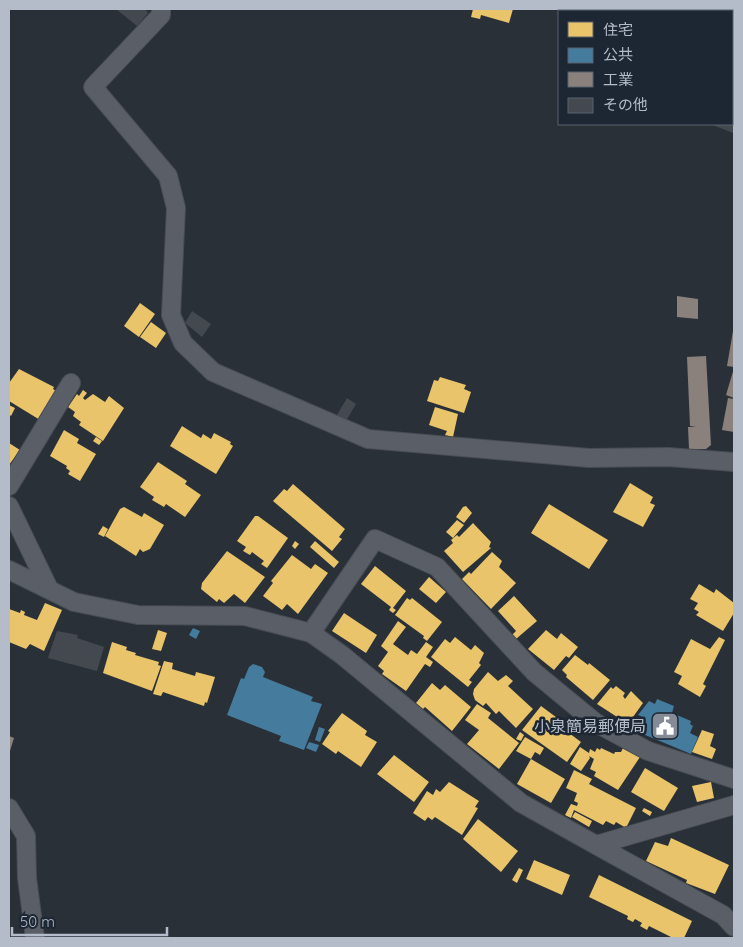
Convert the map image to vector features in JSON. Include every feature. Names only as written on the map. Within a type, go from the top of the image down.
[{"type":"street","points":[[161,9],[160,15],[93,87],[168,176],[176,208],[171,315],[182,343],[213,372],[368,439],[589,458],[668,457],[734,462]]},
{"type":"street","points":[[9,486],[71,383]]},
{"type":"street","points":[[9,506],[49,589]]},
{"type":"street","points":[[311,633],[375,539],[437,567],[534,672],[596,723],[648,751],[734,780]]},
{"type":"street","points":[[9,570],[74,602],[138,615],[245,616],[311,633],[342,655],[521,803],[596,846],[731,917]]},
{"type":"street","points":[[596,846],[734,805]]},
{"type":"street","points":[[9,808],[26,836],[27,878],[35,938]]},
{"type":"building: 住宅","points":[[473,9],[513,9],[509,23],[481,15],[480,19],[471,17]]},
{"type":"building: 住宅","points":[[140,303],[155,314],[139,337],[124,326]]},
{"type":"building: 住宅","points":[[151,322],[166,333],[156,348],[140,337]]},
{"type":"building: 住宅","points":[[19,369],[54,387],[53,389],[56,391],[40,420],[9,401],[9,383]]},
{"type":"building: 住宅","points":[[440,377],[466,385],[464,389],[471,392],[464,413],[427,401],[434,380],[438,381]]},
{"type":"building: 住宅","points":[[83,390],[87,393],[83,398],[85,400],[93,394],[105,402],[109,396],[124,408],[103,441],[79,425],[81,422],[73,416],[75,412],[68,407],[77,394],[79,396]]},
{"type":"building: 住宅","points":[[9,405],[15,408],[11,416],[9,414]]},
{"type":"building: 住宅","points":[[435,407],[458,414],[453,437],[445,435],[447,431],[429,425]]},
{"type":"building: 住宅","points":[[182,426],[201,438],[203,434],[211,439],[214,433],[231,442],[230,444],[233,446],[216,474],[170,446]]},
{"type":"building: 住宅","points":[[64,430],[79,439],[77,443],[96,454],[80,481],[68,474],[70,471],[66,468],[67,466],[50,456]]},
{"type":"building: 住宅","points":[[96,437],[102,441],[99,445],[93,441]]},
{"type":"building: 住宅","points":[[9,443],[20,450],[9,465]]},
{"type":"building: 住宅","points":[[158,462],[187,481],[185,484],[201,495],[185,517],[166,504],[164,507],[152,500],[154,497],[140,487]]},
{"type":"building: 住宅","points":[[630,483],[653,497],[650,503],[655,505],[643,527],[613,512]]},
{"type":"building: 住宅","points":[[293,484],[345,529],[339,537],[342,539],[332,551],[273,501],[284,489],[287,491]]},
{"type":"building: 住宅","points":[[549,504],[608,540],[589,569],[531,533]]},
{"type":"building: 住宅","points":[[466,506],[472,513],[464,523],[456,517],[463,507]]},
{"type":"building: 住宅","points":[[124,507],[142,517],[144,513],[164,525],[150,549],[143,552],[140,549],[136,556],[105,536],[120,509]]},
{"type":"building: 住宅","points":[[255,516],[258,516],[288,538],[267,568],[261,564],[264,561],[252,552],[250,555],[243,551],[246,547],[237,541]]},
{"type":"building: 住宅","points":[[457,520],[464,525],[453,538],[446,532]]},
{"type":"building: 住宅","points":[[473,523],[491,542],[489,547],[491,548],[463,572],[444,551],[453,543],[451,540],[457,535],[459,537]]},
{"type":"building: 住宅","points":[[103,526],[108,529],[104,537],[98,534]]},
{"type":"building: 住宅","points":[[295,541],[299,544],[295,549],[292,546]]},
{"type":"building: 住宅","points":[[315,541],[339,562],[334,568],[310,547]]},
{"type":"building: 住宅","points":[[227,551],[265,577],[245,603],[234,594],[224,603],[219,599],[217,602],[201,589],[202,583]]},
{"type":"building: 住宅","points":[[492,552],[502,561],[499,567],[516,583],[491,609],[462,579],[469,572],[471,574]]},
{"type":"building: 住宅","points":[[292,555],[311,569],[315,564],[328,573],[298,614],[287,604],[282,610],[263,596],[273,583],[271,581]]},
{"type":"building: 住宅","points":[[375,566],[406,591],[393,608],[396,610],[393,613],[389,610],[391,607],[361,584]]},
{"type":"building: 住宅","points":[[429,577],[446,592],[436,603],[419,589]]},
{"type":"building: 住宅","points":[[699,584],[714,593],[716,589],[734,603],[734,613],[723,631],[696,615],[699,612],[694,609],[698,603],[690,599]]},
{"type":"building: 住宅","points":[[514,596],[537,621],[516,639],[512,635],[516,631],[498,611]]},
{"type":"building: 住宅","points":[[407,598],[410,600],[412,598],[442,622],[427,641],[423,638],[424,636],[395,615]]},
{"type":"building: 住宅","points":[[45,603],[62,610],[44,651],[30,644],[26,649],[9,642],[9,609],[20,613],[21,610],[25,612],[24,615],[37,620]]},
{"type":"building: 住宅","points":[[344,613],[377,635],[366,653],[332,631]]},
{"type":"building: 住宅","points":[[398,621],[406,627],[393,644],[408,655],[411,650],[417,654],[426,642],[433,647],[426,657],[433,662],[430,667],[425,664],[406,691],[382,674],[384,671],[378,666],[388,652],[381,646]]},
{"type":"building: 住宅","points":[[158,630],[167,633],[161,651],[152,649]]},
{"type":"building: 住宅","points":[[546,630],[557,639],[561,633],[578,647],[569,658],[566,656],[554,670],[528,649]]},
{"type":"building: 住宅","points":[[455,637],[471,650],[475,645],[484,653],[479,663],[481,665],[469,680],[472,682],[468,687],[431,657],[445,639],[450,643]]},
{"type":"building: 住宅","points":[[719,637],[725,640],[703,684],[706,686],[700,697],[678,684],[682,676],[674,672],[691,639],[710,649]]},
{"type":"building: 住宅","points":[[112,642],[127,647],[126,650],[136,653],[135,655],[159,662],[158,665],[161,666],[152,691],[103,673]]},
{"type":"building: 住宅","points":[[575,655],[588,665],[589,663],[610,680],[593,700],[566,677],[567,675],[562,670]]},
{"type":"building: 住宅","points":[[164,661],[173,663],[172,669],[195,676],[196,672],[215,677],[207,703],[205,702],[204,706],[163,692],[161,696],[153,694]]},
{"type":"building: 住宅","points":[[488,672],[498,681],[506,675],[513,681],[508,686],[533,709],[516,728],[499,711],[496,714],[486,703],[483,706],[475,700],[474,689]]},
{"type":"building: 住宅","points":[[432,683],[440,690],[445,685],[471,707],[452,731],[425,707],[423,709],[416,703]]},
{"type":"building: 住宅","points":[[616,686],[625,693],[623,696],[625,699],[631,691],[643,703],[628,724],[597,704],[611,687],[613,689]]},
{"type":"building: 住宅","points":[[477,704],[491,713],[488,718],[519,743],[499,769],[467,744],[479,730],[465,720]]},
{"type":"building: 住宅","points":[[541,706],[568,726],[565,730],[581,742],[567,762],[522,730]]},
{"type":"building: 住宅","points":[[342,713],[367,731],[365,735],[377,742],[361,767],[338,751],[336,754],[322,744],[330,732],[328,731]]},
{"type":"building: 住宅","points":[[702,730],[714,734],[710,746],[716,749],[712,759],[692,752]]},
{"type":"building: 住宅","points":[[520,732],[524,735],[521,741],[516,739]]},
{"type":"building: 住宅","points":[[525,737],[544,748],[540,755],[535,752],[531,759],[516,751]]},
{"type":"building: 住宅","points":[[580,747],[589,753],[590,749],[595,752],[597,748],[600,750],[601,748],[614,754],[615,752],[621,752],[623,748],[640,757],[618,790],[594,776],[596,772],[590,769],[594,759],[589,756],[590,758],[581,771],[570,764]]},
{"type":"building: 住宅","points":[[394,755],[429,782],[414,802],[377,774]]},
{"type":"building: 住宅","points":[[531,759],[565,779],[551,803],[517,784]]},
{"type":"building: 住宅","points":[[645,768],[678,788],[664,811],[631,792]]},
{"type":"building: 住宅","points":[[574,770],[592,779],[589,784],[636,808],[626,828],[616,822],[614,825],[606,821],[603,825],[574,810],[571,818],[565,815],[571,804],[577,806],[578,803],[574,801],[577,793],[566,788]]},
{"type":"building: 住宅","points":[[449,782],[479,801],[475,807],[478,808],[462,835],[435,817],[432,820],[428,817],[425,821],[413,813],[427,791],[433,795],[436,789],[440,792]]},
{"type":"building: 住宅","points":[[711,782],[714,798],[697,802],[692,786]]},
{"type":"building: 住宅","points":[[644,808],[652,812],[650,816],[642,811]]},
{"type":"building: 住宅","points":[[575,812],[592,821],[589,827],[572,817]]},
{"type":"building: 住宅","points":[[478,819],[518,851],[501,872],[463,839]]},
{"type":"building: 住宅","points":[[671,838],[729,865],[715,894],[686,883],[687,880],[646,861],[655,842],[668,846]]},
{"type":"building: 住宅","points":[[534,860],[570,875],[562,895],[526,879]]},
{"type":"building: 住宅","points":[[519,868],[523,870],[517,883],[512,880]]},
{"type":"building: 住宅","points":[[599,875],[692,921],[684,938],[673,938],[649,926],[647,930],[640,926],[642,923],[635,919],[633,922],[627,919],[628,916],[589,897]]},
{"type":"building: 公共","points":[[193,628],[200,631],[196,639],[189,635]]},
{"type":"building: 公共","points":[[253,664],[262,667],[265,672],[263,677],[313,697],[311,701],[322,704],[304,750],[279,741],[281,736],[227,715],[241,678],[244,679],[249,667]]},
{"type":"building: 公共","name":"小泉簡易郵便局","points":[[657,699],[674,706],[672,713],[691,721],[690,724],[693,726],[690,733],[698,737],[691,754],[638,732],[640,728],[637,727],[641,716],[638,715],[649,701],[655,704]]},
{"type":"building: 公共","points":[[319,727],[325,729],[320,742],[315,740]]},
{"type":"building: 公共","points":[[309,742],[319,745],[316,752],[306,748]]},
{"type":"building: 工業","points":[[677,296],[698,299],[698,319],[677,317]]},
{"type":"building: 工業","points":[[734,332],[734,367],[727,366]]},
{"type":"building: 工業","points":[[706,356],[711,445],[706,449],[689,449],[688,427],[696,427],[690,426],[687,357]]},
{"type":"building: 工業","points":[[734,368],[734,398],[726,395]]},
{"type":"building: 工業","points":[[728,398],[734,399],[734,432],[722,430]]},
{"type":"building: 工業","points":[[9,736],[14,738],[9,754]]},
{"type":"building: その他","points":[[116,9],[145,9],[148,13],[137,26]]},
{"type":"building: その他","points":[[733,112],[734,112],[733,133],[713,125],[733,125]]},
{"type":"building: その他","points":[[192,311],[211,324],[202,337],[185,323]]},
{"type":"building: その他","points":[[347,398],[356,404],[346,421],[337,415]]},
{"type":"building: その他","points":[[57,631],[78,635],[77,638],[104,647],[97,671],[48,658]]},
{"type":"place","name":"小泉簡易郵便局","points":[[665,726]]}]
